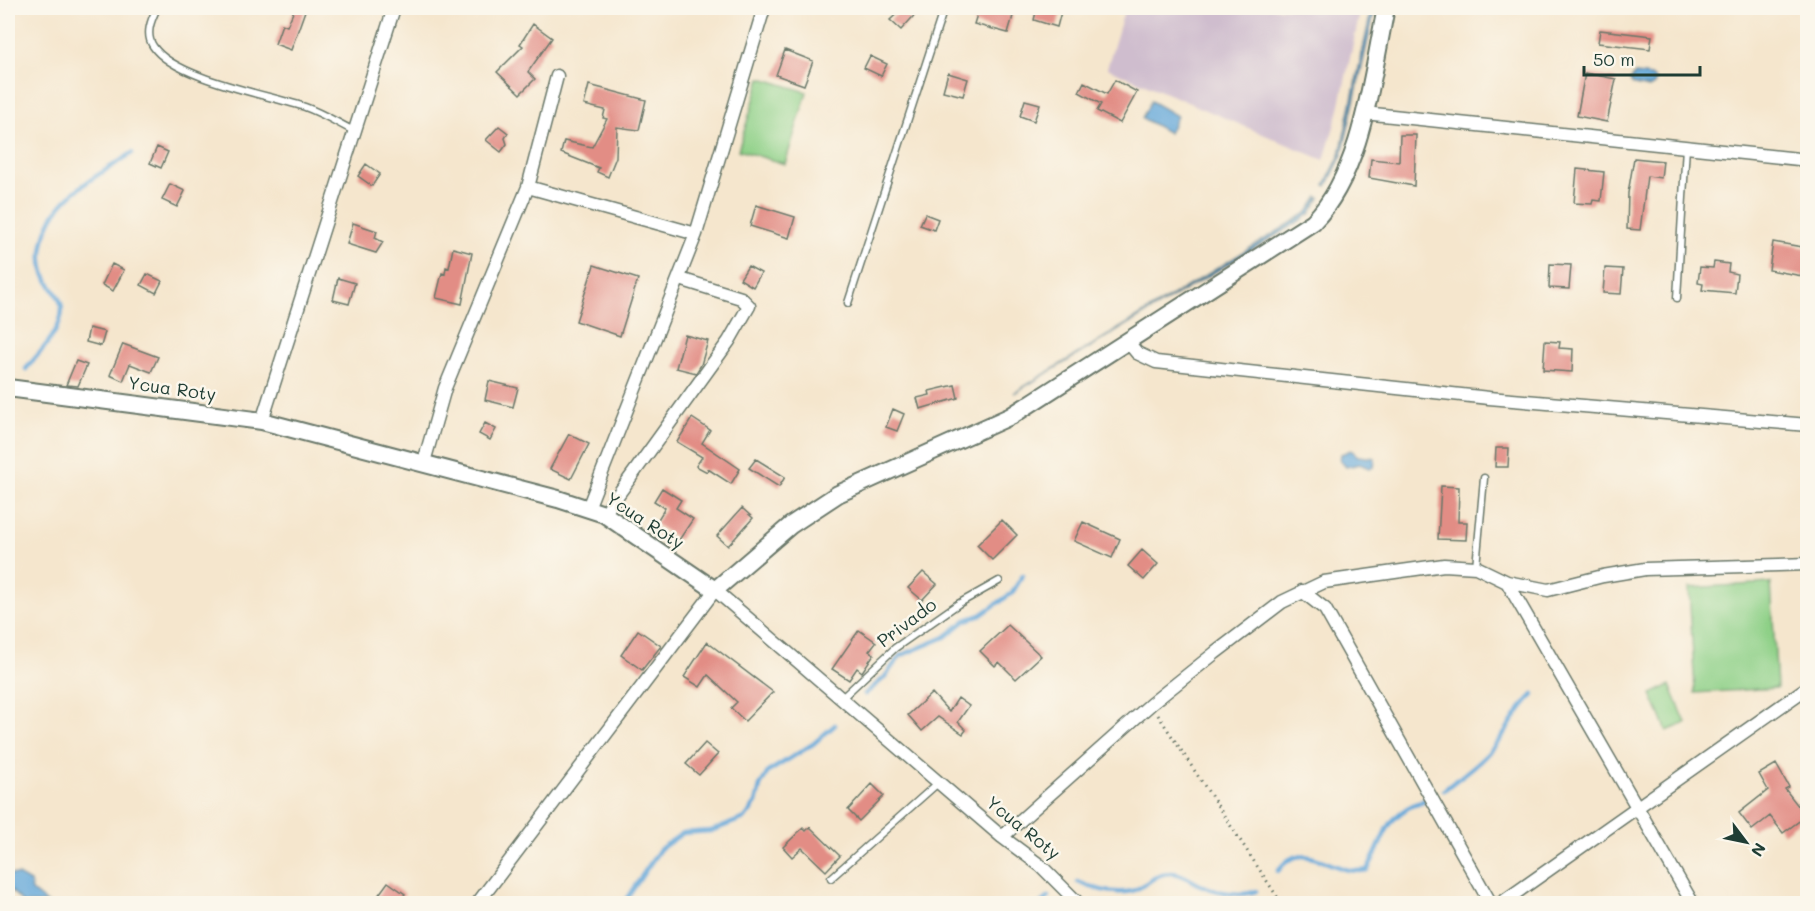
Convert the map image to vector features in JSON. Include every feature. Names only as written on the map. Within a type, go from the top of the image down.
[{"type":"street","points":[[262,421],[394,8]]},
{"type":"street","points":[[588,508],[696,234],[764,8]]},
{"type":"street","points":[[477,903],[715,590],[783,531],[838,494],[1011,416],[1313,222],[1337,192],[1356,142],[1386,8]]},
{"type":"street","points":[[424,462],[445,388],[528,187],[557,76]]},
{"type":"street","points":[[1364,113],[1808,160]]},
{"type":"street","points":[[528,187],[696,234]]},
{"type":"street","points":[[604,514],[746,313],[748,306],[741,298],[680,279]]},
{"type":"street","points":[[1128,342],[1137,353],[1156,362],[1489,398],[1808,425]]},
{"type":"street","name":"Ycua Roty","points":[[8,388],[262,421],[424,462],[604,514],[715,590],[938,783],[1002,837],[1041,866],[1079,903]]},
{"type":"street","points":[[1002,837],[1151,704],[1282,602],[1324,582],[1444,565],[1476,567],[1507,582],[1548,590],[1603,576],[1645,569],[1808,564]]},
{"type":"street","points":[[1507,582],[1693,903]]},
{"type":"street","points":[[1302,591],[1325,609],[1491,903]]},
{"type":"street","points":[[1500,903],[1808,687]]},
{"type":"lane","points":[[157,8],[149,34],[152,46],[162,56],[183,69],[307,108],[354,131]]},
{"type":"lane","points":[[848,303],[944,8]]},
{"type":"lane","points":[[1677,298],[1686,147]]},
{"type":"lane","points":[[1476,567],[1484,478]]},
{"type":"lane","name":"Privado","points":[[840,699],[895,648],[958,603],[999,580]]},
{"type":"lane","points":[[831,878],[938,783]]},
{"type":"path","points":[[1151,704],[1282,903]]},
{"type":"shaded area","points":[[1125,8],[1361,8],[1338,113],[1324,160],[1107,68]]},
{"type":"green space","points":[[761,78],[807,92],[785,164],[738,150]]},
{"type":"green space","points":[[1771,583],[1777,688],[1695,693],[1689,588]]},
{"type":"green space","points":[[1670,685],[1686,723],[1667,731],[1651,694]]},
{"type":"water","points":[[1372,8],[1375,8],[1342,155],[1327,186],[1325,185],[1340,155]]},
{"type":"water","points":[[1635,74],[1651,76],[1656,80],[1654,85],[1649,88],[1634,85],[1630,81]]},
{"type":"water","points":[[1151,101],[1177,116],[1169,133],[1142,118]]},
{"type":"water","points":[[1318,197],[1320,198],[1310,214],[1293,225],[1014,393],[1291,223],[1308,212]]},
{"type":"water","points":[[1351,450],[1358,456],[1375,458],[1374,467],[1369,468],[1360,464],[1346,467],[1340,460],[1341,454]]},
{"type":"water","points":[[8,874],[18,875],[30,882],[32,891],[47,903],[23,903],[8,887]]},
{"type":"building","points":[[295,8],[306,8],[291,50],[275,44],[282,24],[287,26]]},
{"type":"building","points":[[903,8],[921,8],[901,30],[890,20]]},
{"type":"building","points":[[979,8],[1013,16],[1008,33],[974,24]]},
{"type":"building","points":[[1037,8],[1062,8],[1057,27],[1034,20]]},
{"type":"building","points":[[533,24],[552,38],[528,72],[535,79],[520,94],[497,72],[523,46],[520,44]]},
{"type":"building","points":[[1600,30],[1652,36],[1650,49],[1598,43]]},
{"type":"building","points":[[785,50],[813,61],[804,85],[776,75]]},
{"type":"building","points":[[870,56],[887,64],[881,76],[864,68]]},
{"type":"building","points":[[948,73],[968,79],[963,96],[943,91]]},
{"type":"building","points":[[1585,73],[1616,79],[1607,122],[1577,116]]},
{"type":"building","points":[[1115,80],[1137,92],[1120,123],[1097,111],[1101,104],[1079,92],[1084,82],[1107,94]]},
{"type":"building","points":[[589,85],[646,100],[639,130],[617,127],[616,157],[608,177],[597,172],[599,168],[561,153],[564,141],[592,147],[607,119],[603,118],[605,110],[584,105]]},
{"type":"building","points":[[1025,100],[1040,104],[1034,121],[1020,116]]},
{"type":"building","points":[[499,126],[508,133],[505,138],[507,144],[501,152],[486,140]]},
{"type":"building","points":[[1400,135],[1416,135],[1414,186],[1369,178],[1371,159],[1399,162]]},
{"type":"building","points":[[157,147],[168,152],[161,168],[150,163]]},
{"type":"building","points":[[1634,158],[1663,161],[1661,178],[1647,176],[1640,230],[1627,229],[1628,193]]},
{"type":"building","points":[[366,164],[380,174],[372,186],[358,176]]},
{"type":"building","points":[[1577,169],[1604,172],[1601,201],[1593,200],[1592,204],[1574,203]]},
{"type":"building","points":[[170,184],[185,191],[177,207],[162,200]]},
{"type":"building","points":[[756,205],[795,217],[789,238],[750,226]]},
{"type":"building","points":[[925,214],[938,219],[934,230],[920,225]]},
{"type":"building","points":[[353,223],[377,231],[375,238],[383,242],[376,253],[347,244]]},
{"type":"building","points":[[1773,242],[1808,248],[1808,277],[1769,270]]},
{"type":"building","points":[[453,248],[472,253],[462,304],[436,298],[442,273],[445,274],[446,267],[449,268]]},
{"type":"building","points":[[1714,262],[1729,264],[1728,272],[1737,274],[1735,293],[1702,290],[1703,284],[1698,283],[1700,267],[1713,268]]},
{"type":"building","points":[[112,264],[124,270],[113,291],[102,285]]},
{"type":"building","points":[[1550,264],[1571,265],[1569,289],[1549,288]]},
{"type":"building","points":[[594,265],[638,279],[620,336],[576,321]]},
{"type":"building","points":[[748,266],[761,273],[753,287],[740,279]]},
{"type":"building","points":[[1605,268],[1623,269],[1621,294],[1603,293]]},
{"type":"building","points":[[147,274],[162,281],[156,293],[141,285]]},
{"type":"building","points":[[338,278],[355,283],[349,304],[333,300]]},
{"type":"building","points":[[89,328],[105,332],[101,346],[86,342]]},
{"type":"building","points":[[685,335],[708,341],[701,365],[696,373],[676,368]]},
{"type":"building","points":[[1545,341],[1560,342],[1559,348],[1573,349],[1572,372],[1543,370]]},
{"type":"building","points":[[123,344],[158,357],[151,372],[130,364],[123,381],[110,375]]},
{"type":"building","points":[[76,361],[87,365],[78,386],[66,385]]},
{"type":"building","points":[[489,381],[518,388],[513,407],[485,400]]},
{"type":"building","points":[[955,385],[958,398],[920,409],[917,398],[930,395],[929,391]]},
{"type":"building","points":[[893,409],[904,414],[897,431],[886,427]]},
{"type":"building","points":[[692,418],[710,430],[702,443],[740,469],[731,484],[708,469],[707,472],[696,466],[702,457],[677,442]]},
{"type":"building","points":[[485,423],[496,429],[490,440],[479,434]]},
{"type":"building","points":[[569,434],[589,444],[571,479],[550,469]]},
{"type":"building","points":[[1496,448],[1509,448],[1508,467],[1495,467]]},
{"type":"building","points":[[756,459],[785,477],[779,487],[749,468]]},
{"type":"building","points":[[1441,486],[1459,487],[1458,522],[1467,522],[1466,540],[1438,539]]},
{"type":"building","points":[[662,488],[681,500],[676,508],[693,519],[679,540],[655,524],[665,508],[654,501]]},
{"type":"building","points":[[742,508],[753,518],[728,546],[717,536]]},
{"type":"building","points":[[1002,520],[1017,535],[992,560],[977,545]]},
{"type":"building","points":[[1083,522],[1120,539],[1112,558],[1074,541]]},
{"type":"building","points":[[1142,550],[1158,564],[1144,580],[1128,566]]},
{"type":"building","points":[[923,572],[937,584],[922,600],[908,588]]},
{"type":"building","points":[[1008,625],[1041,656],[1016,679],[999,662],[995,666],[980,651]]},
{"type":"building","points":[[638,630],[661,646],[642,670],[621,655]]},
{"type":"building","points":[[859,630],[876,642],[869,651],[874,654],[862,672],[857,668],[849,680],[832,669]]},
{"type":"building","points":[[707,642],[773,692],[745,721],[731,708],[737,702],[708,675],[700,687],[684,677]]},
{"type":"building","points":[[932,693],[949,712],[958,698],[969,706],[958,722],[966,730],[963,734],[938,717],[922,731],[908,715]]},
{"type":"building","points":[[705,743],[718,754],[699,775],[686,764]]},
{"type":"building","points":[[1776,764],[1789,787],[1785,789],[1806,816],[1783,833],[1770,816],[1752,830],[1739,813],[1768,790],[1759,774]]},
{"type":"building","points":[[872,784],[884,796],[859,821],[848,810]]},
{"type":"building","points":[[810,827],[840,856],[826,871],[802,848],[792,857],[783,847],[803,828],[806,831]]},
{"type":"building","points":[[388,882],[405,894],[398,903],[385,903],[377,897]]},
{"type":"waterway","points":[[26,369],[54,334],[61,318],[60,300],[46,278],[42,266],[44,241],[52,218],[64,202],[81,186],[132,153]]},
{"type":"waterway","points":[[865,694],[884,678],[900,656],[945,637],[966,620],[981,615],[1012,593],[1023,575]]},
{"type":"waterway","points":[[1444,790],[1489,753],[1533,695]]},
{"type":"waterway","points":[[623,904],[660,849],[683,833],[711,831],[745,818],[756,803],[760,786],[768,772],[813,744],[835,725]]},
{"type":"waterway","points":[[1278,871],[1288,861],[1298,856],[1355,871],[1367,870],[1394,819],[1402,811],[1428,799]]},
{"type":"waterway","points":[[1078,882],[1104,891],[1125,892],[1138,889],[1166,873],[1173,873],[1219,891],[1235,894],[1256,891]]},
{"type":"waterway","points":[[1040,904],[1048,897]]}]
